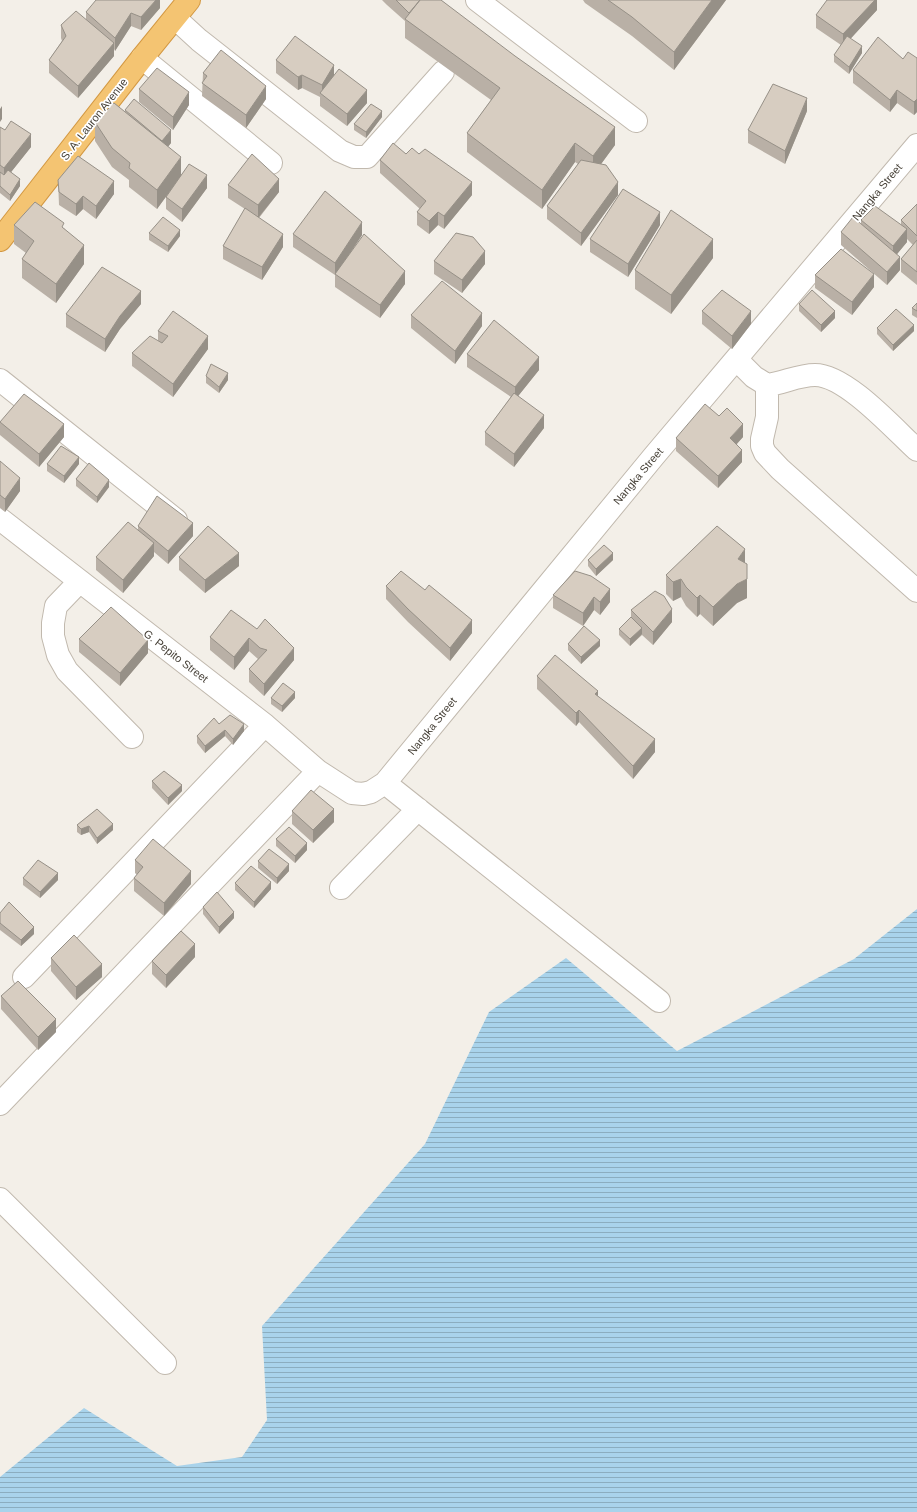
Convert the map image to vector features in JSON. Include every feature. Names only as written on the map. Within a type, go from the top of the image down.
[{"type":"highway","name":"S. A. Lauron Avenue","points":[[0,240],[189,0]]},
{"type":"street","points":[[477,0],[636,121]]},
{"type":"street","points":[[175,18],[199,40],[340,151],[354,157],[367,157],[443,72]]},
{"type":"street","points":[[142,58],[271,163]]},
{"type":"street","name":"Nangka Street","points":[[352,793],[363,794],[371,792],[385,783],[654,456],[737,360],[917,145]]},
{"type":"street","points":[[737,360],[754,377],[767,385],[778,384],[799,376],[816,375],[835,381],[859,396],[917,450]]},
{"type":"street","points":[[0,380],[190,530]]},
{"type":"street","points":[[767,385],[767,417],[762,439],[762,446],[765,452],[780,469],[917,591]]},
{"type":"street","name":"G. Pepito Street","points":[[0,519],[265,725],[318,771],[352,793]]},
{"type":"street","points":[[80,581],[56,606],[53,622],[53,636],[58,655],[67,671],[132,737]]},
{"type":"street","points":[[24,977],[265,725]]},
{"type":"street","points":[[0,1104],[318,771]]},
{"type":"street","points":[[385,783],[659,1001]]},
{"type":"street","points":[[341,888],[418,810]]},
{"type":"street","points":[[0,1199],[165,1363]]},
{"type":"water","points":[[917,909],[917,1512],[0,1512],[0,1477],[84,1408],[177,1466],[242,1457],[267,1420],[262,1326],[425,1144],[489,1012],[566,958],[677,1051],[854,959]]},
{"type":"building","points":[[96,0],[156,0],[141,17],[131,13],[115,38],[86,12]]},
{"type":"building","points":[[396,0],[420,0],[409,13]]},
{"type":"building","points":[[420,0],[441,0],[515,56],[615,127],[593,156],[575,143],[542,190],[467,133],[500,88],[405,19]]},
{"type":"building","points":[[608,0],[712,0],[674,52],[632,17]]},
{"type":"building","points":[[827,0],[875,0],[843,34],[816,15]]},
{"type":"building","points":[[76,11],[114,43],[78,86],[49,60],[66,36],[61,25]]},
{"type":"building","points":[[295,36],[334,65],[322,85],[302,75],[298,77],[276,60]]},
{"type":"building","points":[[847,36],[862,46],[849,67],[834,55]]},
{"type":"building","points":[[878,37],[903,59],[908,52],[917,58],[917,99],[914,102],[897,90],[890,100],[853,70]]},
{"type":"building","points":[[221,50],[266,86],[246,115],[202,83],[207,76],[203,73]]},
{"type":"building","points":[[157,68],[189,92],[173,117],[139,89]]},
{"type":"building","points":[[339,69],[367,90],[347,114],[320,93]]},
{"type":"building","points":[[773,84],[807,98],[785,151],[748,130]]},
{"type":"building","points":[[134,99],[171,130],[162,141],[125,110]]},
{"type":"building","points":[[114,103],[181,157],[157,190],[129,168],[130,163],[112,148],[95,122]]},
{"type":"building","points":[[371,104],[382,111],[366,132],[354,124]]},
{"type":"building","points":[[11,121],[31,134],[4,168],[0,165],[0,127],[5,130]]},
{"type":"building","points":[[393,143],[406,154],[412,148],[419,154],[425,149],[472,182],[444,216],[438,212],[429,221],[417,212],[426,201],[380,160]]},
{"type":"building","points":[[252,154],[279,179],[258,205],[228,185]]},
{"type":"building","points":[[78,156],[114,181],[96,206],[83,196],[76,204],[59,192],[58,180]]},
{"type":"building","points":[[581,160],[606,165],[618,182],[581,233],[547,206]]},
{"type":"building","points":[[189,164],[207,175],[182,209],[166,197]]},
{"type":"building","points":[[8,170],[20,179],[10,195],[0,186],[0,172],[4,175]]},
{"type":"building","points":[[623,189],[660,212],[628,264],[590,239]]},
{"type":"building","points":[[325,191],[362,222],[335,263],[293,234]]},
{"type":"building","points":[[35,202],[64,223],[62,227],[84,245],[56,284],[22,259],[34,241],[14,225]]},
{"type":"building","points":[[917,204],[917,236],[901,220]]},
{"type":"building","points":[[875,206],[907,229],[893,246],[861,220]]},
{"type":"building","points":[[245,208],[283,234],[262,267],[223,246]]},
{"type":"building","points":[[671,210],[713,239],[671,295],[635,270]]},
{"type":"building","points":[[163,217],[180,230],[168,246],[149,233]]},
{"type":"building","points":[[853,217],[900,257],[887,272],[841,232]]},
{"type":"building","points":[[456,233],[473,237],[485,251],[462,280],[434,261]]},
{"type":"building","points":[[364,234],[405,271],[380,305],[335,274]]},
{"type":"building","points":[[917,240],[917,272],[901,259]]},
{"type":"building","points":[[841,249],[874,274],[852,302],[815,275]]},
{"type":"building","points":[[102,267],[141,291],[120,316],[105,339],[66,314]]},
{"type":"building","points":[[442,281],[482,313],[455,351],[411,315]]},
{"type":"building","points":[[722,290],[751,311],[732,336],[702,311]]},
{"type":"building","points":[[812,290],[835,311],[821,325],[799,304]]},
{"type":"building","points":[[917,303],[917,311],[912,308]]},
{"type":"building","points":[[896,309],[914,325],[893,345],[877,328]]},
{"type":"building","points":[[173,311],[208,336],[173,384],[132,353],[150,336],[162,343],[168,336],[158,331]]},
{"type":"building","points":[[494,320],[539,357],[515,387],[467,354]]},
{"type":"building","points":[[211,364],[228,373],[219,387],[206,376]]},
{"type":"building","points":[[514,393],[544,415],[514,454],[485,432]]},
{"type":"building","points":[[24,394],[64,424],[39,454],[0,422]]},
{"type":"building","points":[[705,404],[719,416],[727,408],[743,424],[730,438],[742,450],[718,476],[676,438]]},
{"type":"building","points":[[61,446],[79,457],[64,476],[47,464]]},
{"type":"building","points":[[0,461],[20,478],[5,499],[0,495]]},
{"type":"building","points":[[89,463],[109,480],[97,497],[76,479]]},
{"type":"building","points":[[157,496],[193,523],[168,551],[138,526]]},
{"type":"building","points":[[128,522],[154,543],[123,580],[96,557]]},
{"type":"building","points":[[208,526],[239,553],[205,580],[179,557]]},
{"type":"building","points":[[717,526],[745,549],[738,559],[747,564],[747,579],[737,584],[713,607],[700,595],[697,598],[686,587],[681,579],[673,582],[666,575]]},
{"type":"building","points":[[604,545],[613,553],[596,569],[588,560]]},
{"type":"building","points":[[401,571],[425,590],[429,585],[472,620],[450,648],[408,609],[386,586]]},
{"type":"building","points":[[575,571],[591,576],[610,589],[600,602],[594,597],[583,613],[553,595]]},
{"type":"building","points":[[655,591],[664,596],[672,609],[653,632],[631,610]]},
{"type":"building","points":[[111,607],[148,640],[120,673],[79,639]]},
{"type":"building","points":[[231,610],[257,629],[265,619],[294,648],[264,684],[249,669],[267,650],[260,648],[249,638],[234,657],[210,637]]},
{"type":"building","points":[[631,617],[642,628],[630,639],[619,629]]},
{"type":"building","points":[[584,626],[600,640],[581,657],[568,644]]},
{"type":"building","points":[[555,655],[598,691],[595,694],[655,739],[633,766],[579,710],[576,713],[537,676]]},
{"type":"building","points":[[283,683],[295,692],[282,706],[271,698]]},
{"type":"building","points":[[230,715],[244,724],[233,739],[225,730],[205,746],[197,736],[214,718],[219,724]]},
{"type":"building","points":[[164,771],[182,785],[168,798],[152,781]]},
{"type":"building","points":[[311,790],[334,809],[313,830],[292,811]]},
{"type":"building","points":[[97,809],[113,824],[97,838],[89,826],[81,829],[77,825]]},
{"type":"building","points":[[289,827],[307,843],[295,856],[276,839]]},
{"type":"building","points":[[153,839],[191,871],[164,903],[134,878],[143,867],[135,860]]},
{"type":"building","points":[[269,849],[289,864],[277,878],[258,861]]},
{"type":"building","points":[[38,860],[58,873],[40,892],[23,878]]},
{"type":"building","points":[[251,866],[271,882],[254,902],[235,883]]},
{"type":"building","points":[[217,892],[234,912],[219,927],[203,907]]},
{"type":"building","points":[[9,902],[34,927],[21,940],[0,923],[0,913]]},
{"type":"building","points":[[181,931],[195,944],[166,975],[152,961]]},
{"type":"building","points":[[74,935],[102,964],[76,987],[51,958]]},
{"type":"building","points":[[18,981],[56,1019],[38,1037],[1,996]]}]
